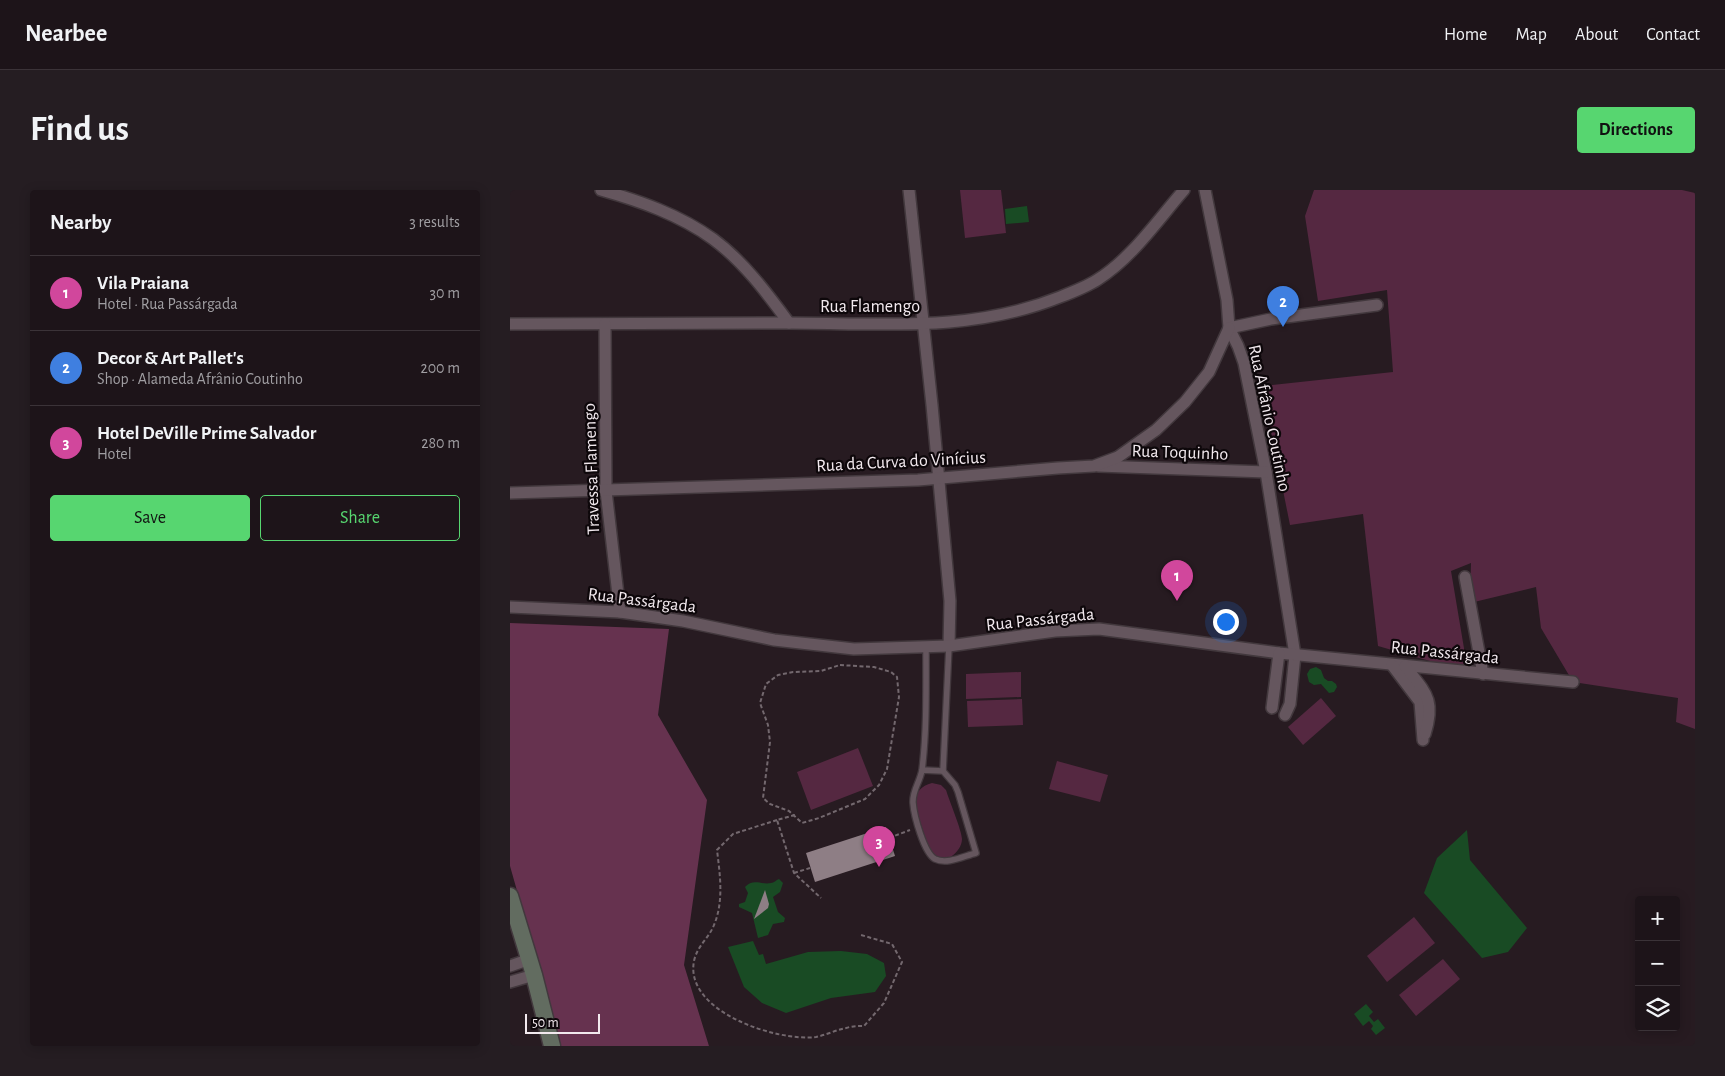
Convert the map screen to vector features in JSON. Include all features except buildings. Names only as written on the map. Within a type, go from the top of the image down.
[{"type":"main road","points":[[510,896],[532,967],[552,1046]]},
{"type":"street","points":[[601,190],[669,214],[713,239],[747,270],[789,323]]},
{"type":"street","points":[[910,190],[950,600],[949,646]]},
{"type":"street","name":"Rua Flamengo","points":[[510,324],[789,323],[903,326],[996,317],[1049,302],[1098,280],[1117,266],[1132,251],[1184,190]]},
{"type":"street","name":"Rua Afrânio Coutinho","points":[[1205,190],[1227,300],[1229,328],[1244,363],[1266,472],[1295,655],[1290,704],[1285,714]]},
{"type":"street","points":[[1229,328],[1265,320],[1377,305]]},
{"type":"street","name":"Travessa Flamengo","points":[[605,324],[606,491],[620,612]]},
{"type":"street","name":"Rua da Curva do Vinícius","points":[[510,493],[938,479],[1094,466],[1118,457],[1156,430],[1185,402],[1209,372],[1229,328]]},
{"type":"street","name":"Rua Toquinho","points":[[1094,466],[1266,472]]},
{"type":"street","points":[[1465,577],[1483,674]]},
{"type":"street","name":"Rua Passárgada","points":[[510,607],[533,606],[620,612],[683,621],[774,640],[854,649],[949,646],[1055,631],[1086,629],[1119,631],[1295,655],[1573,682]]},
{"type":"street","points":[[1272,708],[1279,653]]},
{"type":"street","points":[[1392,665],[1420,702],[1423,740],[1428,725],[1429,702],[1423,690],[1405,666]]},
{"type":"street","points":[[510,966],[532,967]]},
{"type":"street","points":[[510,982],[532,967]]},
{"type":"lane","points":[[926,648],[922,770],[913,800],[928,853],[934,858],[948,861],[976,853],[955,785],[943,770],[949,646]]},
{"type":"lane","points":[[922,770],[943,770]]},
{"type":"path","points":[[840,665],[874,667],[891,672],[897,677],[899,697],[887,769],[879,785],[864,799],[819,818],[802,823],[795,815],[770,804],[763,798],[770,742],[768,725],[760,703],[766,684],[778,675],[793,672],[821,671],[840,665]]},
{"type":"path","points":[[795,815],[733,834],[717,850],[721,898],[714,926],[699,946],[693,962],[694,980],[704,998],[724,1012],[761,1030],[792,1037],[817,1036],[848,1027],[864,1026],[884,1003],[902,962],[892,944],[861,935]]},
{"type":"path","points":[[777,820],[794,874],[821,898]]},
{"type":"path","points":[[889,838],[919,826]]},
{"type":"path","points":[[794,874],[810,868]]},
{"type":"shaded area","points":[[960,190],[1001,190],[1006,233],[965,238]]},
{"type":"shaded area","points":[[1314,190],[1682,190],[1695,193],[1695,729],[1676,722],[1678,698],[1573,682],[1541,628],[1536,587],[1470,603],[1471,563],[1451,571],[1468,672],[1378,646],[1363,514],[1290,525],[1262,386],[1393,372],[1387,290],[1318,301],[1305,216]]},
{"type":"shaded area","points":[[1027,206],[1029,222],[1006,224],[1005,209]]},
{"type":"shaded area","points":[[510,623],[669,629],[658,715],[707,800],[684,965],[709,1046],[561,1046],[510,866]]},
{"type":"shaded area","points":[[1316,667],[1321,670],[1324,678],[1336,684],[1337,687],[1334,692],[1329,693],[1321,684],[1314,685],[1309,682],[1307,674],[1310,669]]},
{"type":"shaded area","points":[[1021,672],[1021,697],[966,699],[966,674]]},
{"type":"shaded area","points":[[1321,698],[1336,716],[1303,745],[1288,727]]},
{"type":"shaded area","points":[[1022,699],[1023,725],[968,727],[967,701]]},
{"type":"shaded area","points":[[858,748],[873,786],[811,810],[797,772]]},
{"type":"shaded area","points":[[1057,761],[1108,775],[1100,802],[1049,789]]},
{"type":"shaded area","points":[[932,783],[941,785],[946,790],[961,835],[962,842],[956,853],[943,859],[930,853],[914,802],[920,790]]},
{"type":"shaded area","points":[[1467,830],[1470,860],[1527,928],[1508,952],[1482,958],[1424,893],[1437,858]]},
{"type":"shaded area","points":[[779,879],[783,883],[780,892],[773,897],[778,912],[785,918],[784,922],[773,924],[768,935],[758,938],[752,913],[739,907],[739,904],[745,902],[748,893],[745,887],[754,882],[772,883]]},
{"type":"shaded area","points":[[1414,917],[1435,943],[1387,982],[1367,956]]},
{"type":"shaded area","points":[[753,941],[759,955],[763,954],[766,964],[808,952],[841,951],[867,954],[884,963],[886,976],[875,992],[831,998],[786,1013],[762,1003],[744,987],[728,947]]},
{"type":"shaded area","points":[[1443,959],[1460,979],[1416,1016],[1399,995]]},
{"type":"shaded area","points":[[1366,1004],[1373,1012],[1369,1016],[1374,1022],[1378,1019],[1385,1028],[1376,1035],[1371,1029],[1373,1026],[1369,1021],[1363,1026],[1354,1014]]},
{"type":"place","name":"Decor & Art Pallet's","points":[[1283,327]]},
{"type":"place","name":"Vila Praiana","points":[[1177,601]]},
{"type":"place","name":"Hotel DeVille Prime Salvador","points":[[879,867]]}]
